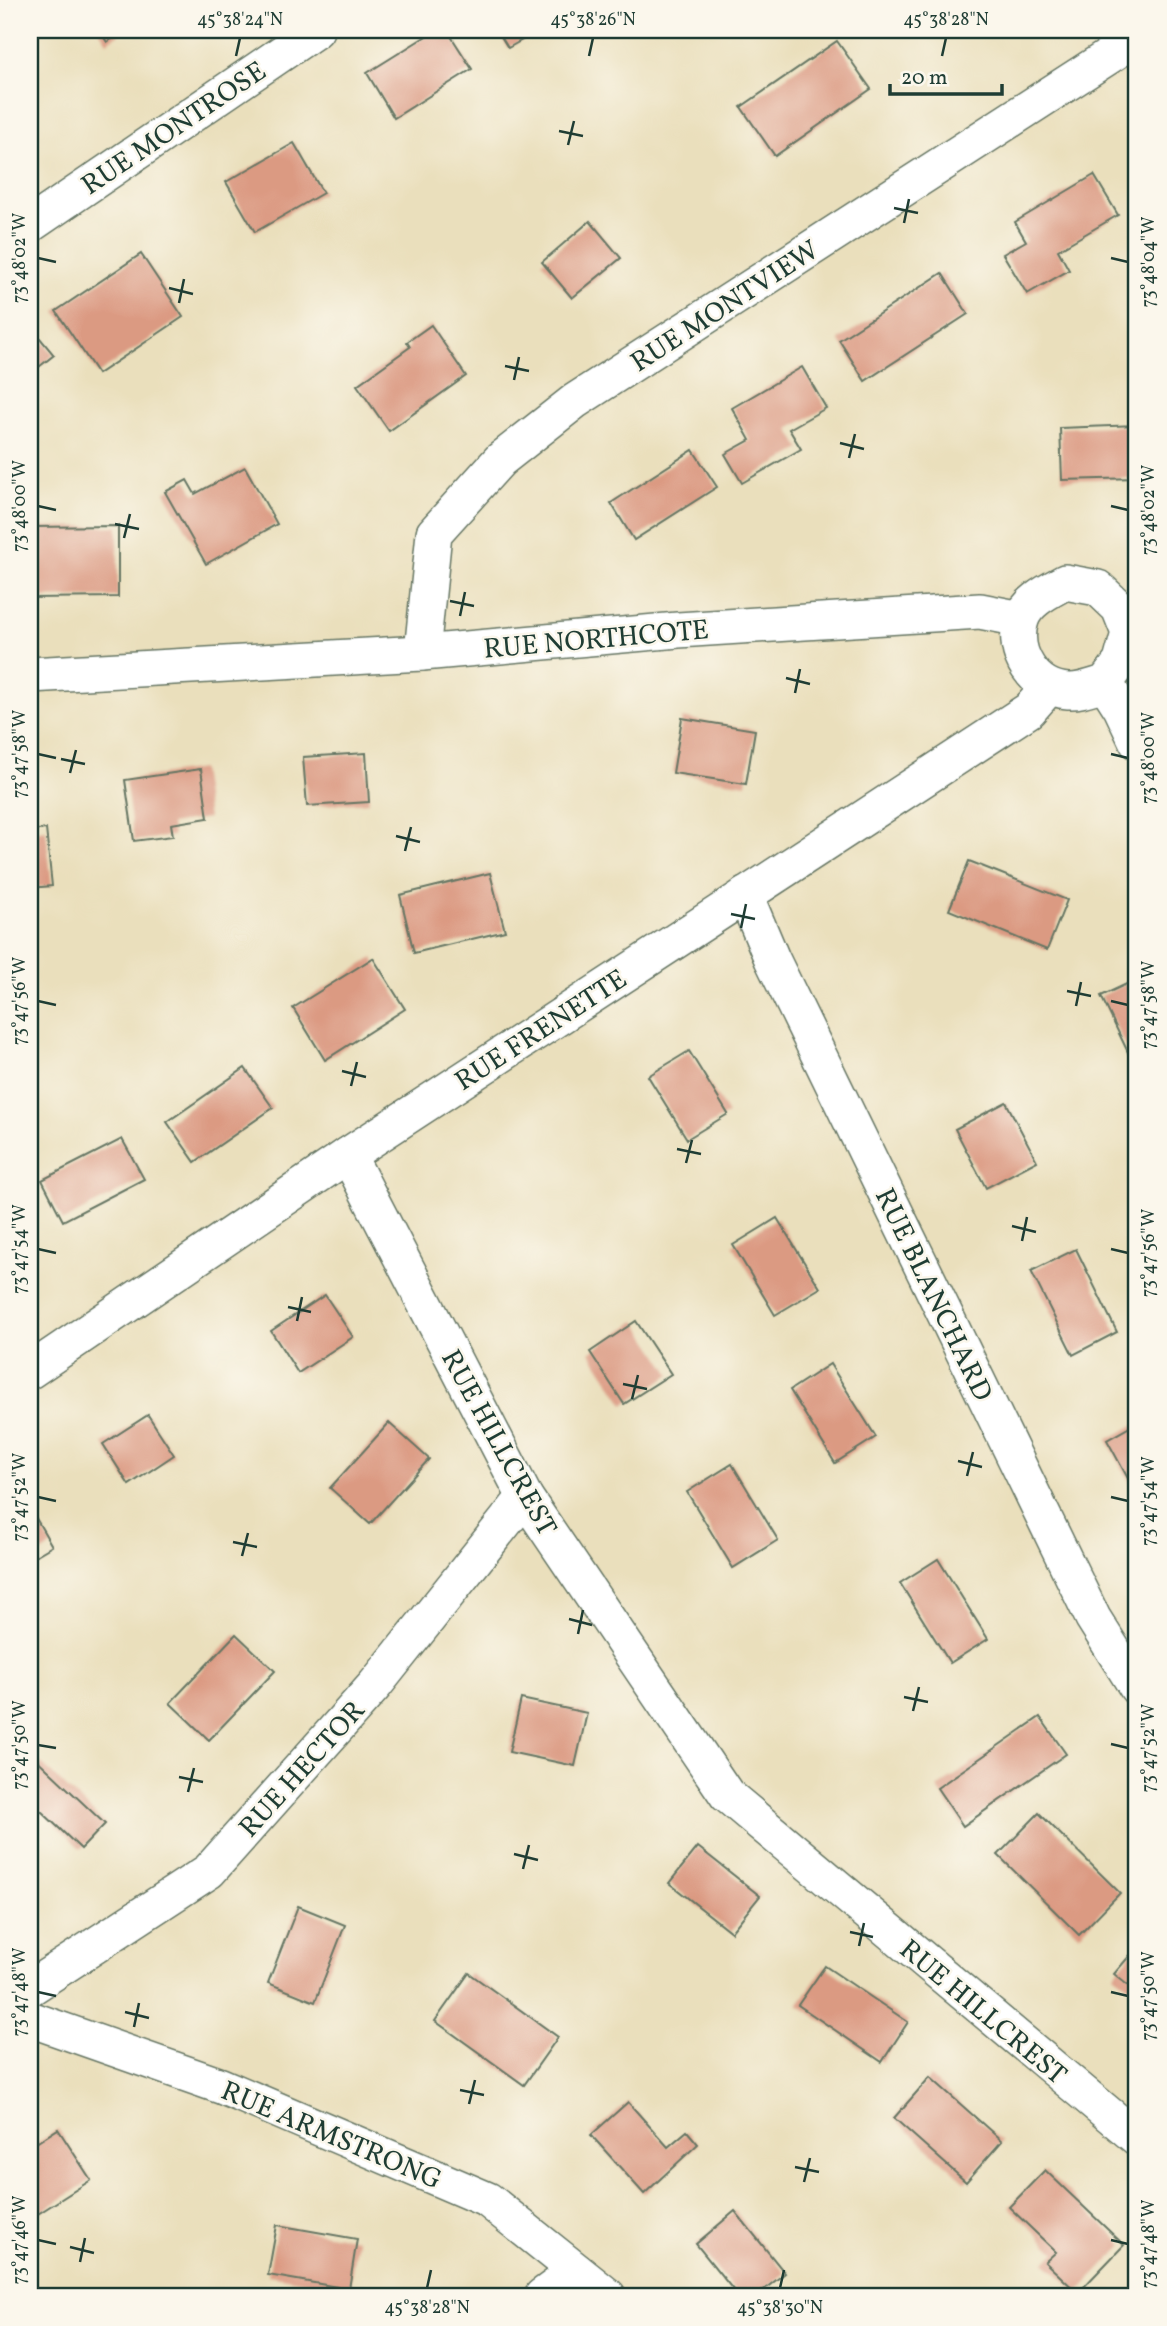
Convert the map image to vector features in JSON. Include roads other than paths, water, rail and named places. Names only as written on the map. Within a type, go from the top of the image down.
[{"type":"street","name":"RUE MONTROSE","points":[[30,225],[316,30]]},
{"type":"street","name":"RUE MONTVIEW","points":[[422,653],[434,533],[500,460],[575,401],[1137,38]]},
{"type":"street","points":[[1065,582],[1098,588],[1128,603],[1129,633],[1121,662],[1105,683],[1070,691],[1049,687],[1032,676],[1023,658],[1021,619],[1038,597],[1065,582]]},
{"type":"street","name":"RUE NORTHCOTE","points":[[30,675],[422,653],[678,630],[980,611],[1021,619]]},
{"type":"street","points":[[1105,683],[1121,708],[1137,742]]},
{"type":"street","name":"RUE FRENETTE","points":[[30,1371],[348,1155],[1029,710],[1049,687]]},
{"type":"street","name":"RUE BLANCHARD","points":[[745,895],[772,959],[1093,1618],[1137,1688]]},
{"type":"street","name":"RUE HILLCREST","points":[[348,1155],[525,1497],[727,1795],[1137,2138]]},
{"type":"street","name":"RUE HECTOR","points":[[30,1988],[209,1871],[374,1685],[525,1497]]},
{"type":"street","name":"RUE ARMSTRONG","points":[[30,2019],[221,2086],[488,2200],[608,2296]]},
{"type":"street","points":[[542,2296],[576,2271]]}]
